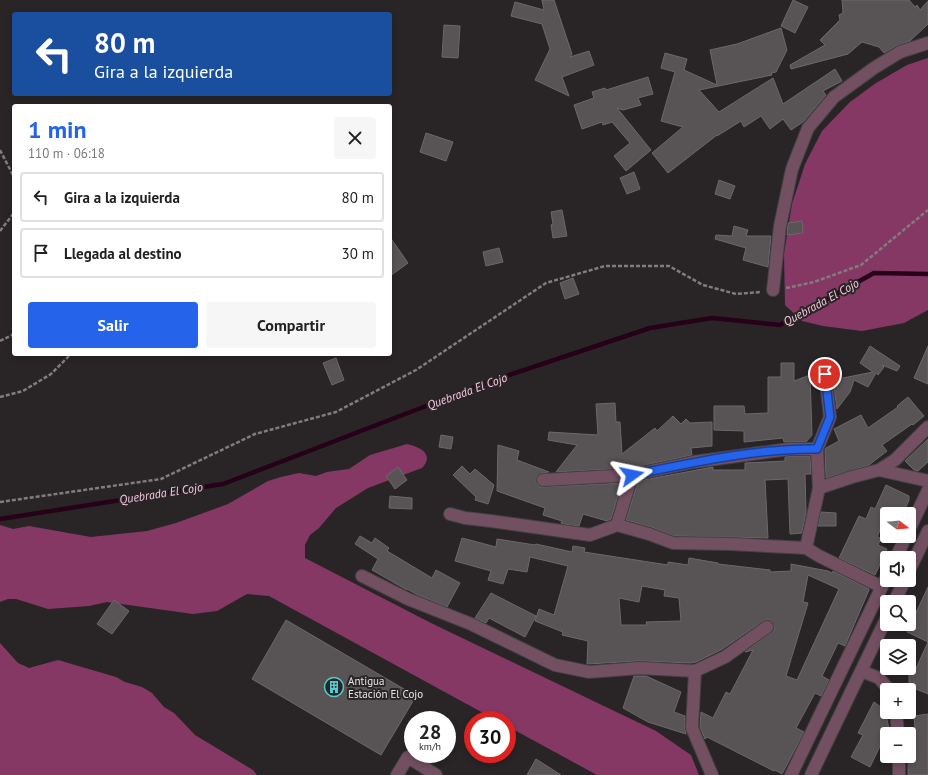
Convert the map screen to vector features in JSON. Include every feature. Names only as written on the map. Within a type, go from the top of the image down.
[{"type":"street","points":[[773,290],[780,226],[792,170],[808,128],[834,97],[874,68],[900,52],[928,43]]},
{"type":"street","points":[[806,548],[819,488],[817,449],[830,417],[825,374]]},
{"type":"street","points":[[819,488],[879,470],[895,460],[928,427]]},
{"type":"street","points":[[543,480],[632,475],[694,462],[789,449],[817,449]]},
{"type":"street","points":[[879,470],[928,481]]},
{"type":"street","points":[[617,525],[632,475]]},
{"type":"street","points":[[916,515],[928,490]]},
{"type":"street","points":[[450,514],[465,518],[590,535],[617,525],[649,534],[673,543],[806,548],[880,586]]},
{"type":"street","points":[[916,556],[928,531]]},
{"type":"street","points":[[362,576],[408,599],[471,624],[555,665],[589,672],[640,668],[695,671],[725,657],[767,627]]},
{"type":"street","points":[[791,775],[882,587]]},
{"type":"street","points":[[811,775],[880,631]]},
{"type":"street","points":[[695,671],[692,728],[712,775]]},
{"type":"street","points":[[861,671],[879,678],[883,683]]},
{"type":"street","points":[[397,775],[408,758],[436,775]]},
{"type":"street","points":[[899,763],[899,775]]},
{"type":"path","points":[[0,150],[12,173]]},
{"type":"path","points":[[0,502],[161,479],[255,434],[336,412],[416,370],[546,283],[605,266],[669,266],[703,285],[736,294],[773,290],[814,282],[860,265],[928,210]]},
{"type":"path","points":[[0,231],[12,216]]},
{"type":"path","points":[[0,340],[12,335]]},
{"type":"path","points":[[0,397],[23,391],[51,374],[69,356]]},
{"type":"shaded area","points":[[928,58],[928,310],[904,323],[862,331],[823,326],[802,321],[785,305],[784,254],[792,204],[805,164],[822,131],[850,102],[876,83],[907,65]]},
{"type":"shaded area","points":[[407,444],[421,449],[426,455],[427,459],[422,468],[368,488],[336,508],[319,528],[310,535],[305,545],[305,558],[431,623],[656,731],[691,755],[699,775],[597,775],[516,731],[516,711],[480,711],[269,596],[247,594],[217,611],[193,614],[107,602],[89,606],[48,609],[16,599],[8,599],[0,602],[0,525],[13,529],[29,526],[91,537],[147,531],[176,523],[228,504],[268,481],[299,473],[316,476],[327,472],[349,469],[370,455]]},
{"type":"shaded area","points":[[0,643],[18,663],[29,668],[58,660],[116,677],[125,682],[142,687],[152,693],[164,707],[174,713],[195,735],[253,770],[257,775],[0,775]]},
{"type":"building","points":[[542,0],[554,0],[572,54],[570,57],[589,51],[594,65],[562,77],[569,96],[535,80],[550,49],[542,24],[511,16],[515,2],[544,10]]},
{"type":"building","points":[[793,0],[808,7],[795,33],[781,26]]},
{"type":"building","points":[[842,0],[909,0],[915,7],[917,5],[920,10],[928,1],[928,24],[910,41],[896,46],[884,53],[879,47],[862,42],[848,54],[791,69],[790,65],[825,45],[820,40],[840,20],[839,15],[843,13]]},
{"type":"building","points":[[444,25],[460,26],[458,58],[442,57]]},
{"type":"building","points":[[781,28],[787,50],[776,72],[771,73],[772,75],[699,90],[719,112],[773,78],[783,104],[835,69],[842,81],[823,91],[826,95],[803,122],[791,130],[783,119],[770,129],[761,116],[744,127],[741,121],[717,135],[668,173],[652,153],[683,127],[661,121],[675,72],[661,68],[665,53],[687,59],[684,70],[717,85],[710,50],[737,44]]},
{"type":"building","points":[[648,77],[653,94],[638,98],[641,105],[623,110],[617,108],[651,150],[626,171],[614,156],[630,143],[612,122],[603,125],[602,122],[582,129],[574,105],[594,98],[592,92],[605,88],[606,90]]},
{"type":"building","points":[[426,133],[453,142],[446,161],[420,152]]},
{"type":"building","points":[[634,172],[640,189],[627,194],[620,178]]},
{"type":"building","points":[[719,180],[735,186],[730,199],[715,194]]},
{"type":"building","points":[[562,210],[567,236],[553,238],[551,212]]},
{"type":"building","points":[[802,221],[803,233],[787,235],[788,223]]},
{"type":"building","points":[[734,226],[748,230],[746,236],[771,236],[768,267],[743,260],[746,248],[715,239],[716,235],[732,236]]},
{"type":"building","points":[[392,240],[408,263],[392,275]]},
{"type":"building","points":[[499,248],[503,262],[486,266],[483,252]]},
{"type":"building","points":[[573,278],[579,294],[565,299],[560,283]]},
{"type":"building","points":[[870,346],[900,366],[897,371],[882,365],[884,367],[878,375],[876,373],[868,387],[854,380],[850,392],[837,409],[833,380],[873,372],[860,363]]},
{"type":"building","points":[[928,346],[928,384],[914,378]]},
{"type":"building","points":[[336,358],[344,380],[332,385],[323,363]]},
{"type":"building","points":[[781,363],[794,363],[794,381],[810,375],[812,435],[806,442],[784,442],[783,438],[744,442],[744,431],[714,430],[714,406],[744,406],[745,414],[768,413],[768,377],[781,377]]},
{"type":"building","points":[[908,397],[924,416],[882,445],[887,451],[869,465],[826,478],[825,450],[839,441],[834,429],[861,415],[868,428],[898,407],[897,406]]},
{"type":"building","points":[[615,403],[616,422],[620,422],[622,454],[655,428],[657,431],[673,416],[681,424],[686,419],[690,423],[712,422],[712,446],[691,448],[692,455],[631,468],[556,472],[577,445],[548,440],[549,432],[598,435],[596,404]]},
{"type":"building","points":[[441,435],[453,437],[451,449],[439,447]]},
{"type":"building","points":[[928,439],[928,462],[918,471],[914,470],[905,461]]},
{"type":"building","points":[[498,445],[519,451],[517,460],[549,472],[542,473],[537,476],[536,481],[540,487],[622,483],[611,519],[607,521],[583,514],[579,526],[563,524],[561,523],[562,521],[543,515],[545,508],[497,491]]},
{"type":"building","points":[[810,456],[811,474],[805,474],[806,512],[802,533],[790,534],[788,479],[765,480],[768,538],[674,536],[651,527],[626,520],[638,481],[713,467],[713,470],[745,470],[745,463],[785,461],[785,457]]},
{"type":"building","points":[[462,466],[470,474],[475,469],[494,485],[488,504],[475,500],[476,497],[453,475]]},
{"type":"building","points":[[398,467],[407,480],[395,489],[386,476]]},
{"type":"building","points":[[886,485],[909,496],[906,507],[880,507],[880,530],[877,537],[880,538],[880,540],[878,545],[887,549],[886,551],[880,551],[880,564],[875,575],[839,558],[859,516],[866,519],[871,507],[875,509]]},
{"type":"building","points":[[390,496],[412,498],[412,509],[389,508]]},
{"type":"building","points":[[821,512],[836,513],[836,526],[818,526]]},
{"type":"building","points":[[360,536],[372,543],[375,538],[389,548],[387,551],[432,578],[436,570],[460,583],[447,607],[407,590],[372,570],[378,559],[355,544]]},
{"type":"building","points":[[462,538],[496,547],[497,539],[536,544],[572,552],[573,546],[585,548],[584,552],[668,565],[668,562],[688,565],[689,558],[718,564],[770,570],[770,572],[791,571],[791,564],[832,573],[833,571],[869,590],[845,646],[838,643],[822,676],[829,680],[821,696],[815,693],[796,728],[804,732],[782,774],[707,737],[705,739],[700,727],[701,712],[713,718],[726,692],[730,694],[753,650],[745,652],[774,630],[774,626],[770,620],[763,621],[721,650],[696,662],[639,661],[587,664],[588,641],[562,635],[563,632],[535,621],[539,609],[554,615],[568,566],[530,557],[527,572],[508,569],[503,584],[488,580],[491,571],[455,561]],"holes":[[[808,575],[839,589],[797,680],[786,676],[808,603],[803,602]],[[642,586],[665,590],[664,596],[679,598],[681,621],[646,622],[647,625],[621,625],[619,598],[639,602]]]},
{"type":"building","points":[[928,587],[928,642],[907,632],[916,631],[916,613]]},
{"type":"building","points":[[491,593],[536,616],[525,637],[489,618],[486,623],[475,618]]},
{"type":"building","points":[[114,600],[129,611],[112,634],[97,624]]},
{"type":"building","name":"Antigua Estación El Cojo","points":[[286,620],[416,696],[407,711],[404,711],[404,716],[381,755],[252,679]]},
{"type":"building","points":[[928,642],[928,694],[916,689],[916,683],[909,683],[909,675],[916,675],[916,669]]},
{"type":"building","points":[[634,676],[646,676],[681,692],[674,712],[685,716],[686,734],[648,722],[623,708]]},
{"type":"building","points":[[874,702],[880,706],[880,719],[887,719],[889,727],[880,727],[880,746],[870,767],[851,757],[863,735],[858,733]]},
{"type":"building","points":[[928,714],[928,775],[908,775],[908,763],[916,763],[916,727],[914,719],[916,719],[916,716]]},
{"type":"building","points":[[536,759],[561,775],[527,775]]},
{"type":"waterway","name":"Quebrada El Cojo","points":[[0,519],[223,484],[491,381],[650,328],[712,318],[780,325],[874,273],[928,274]]},
{"type":"place","name":"Antigua Estación El Cojo","points":[[334,687]]},
{"type":"route","points":[[632,475],[694,462],[789,449],[817,449],[830,417],[825,374]]}]
